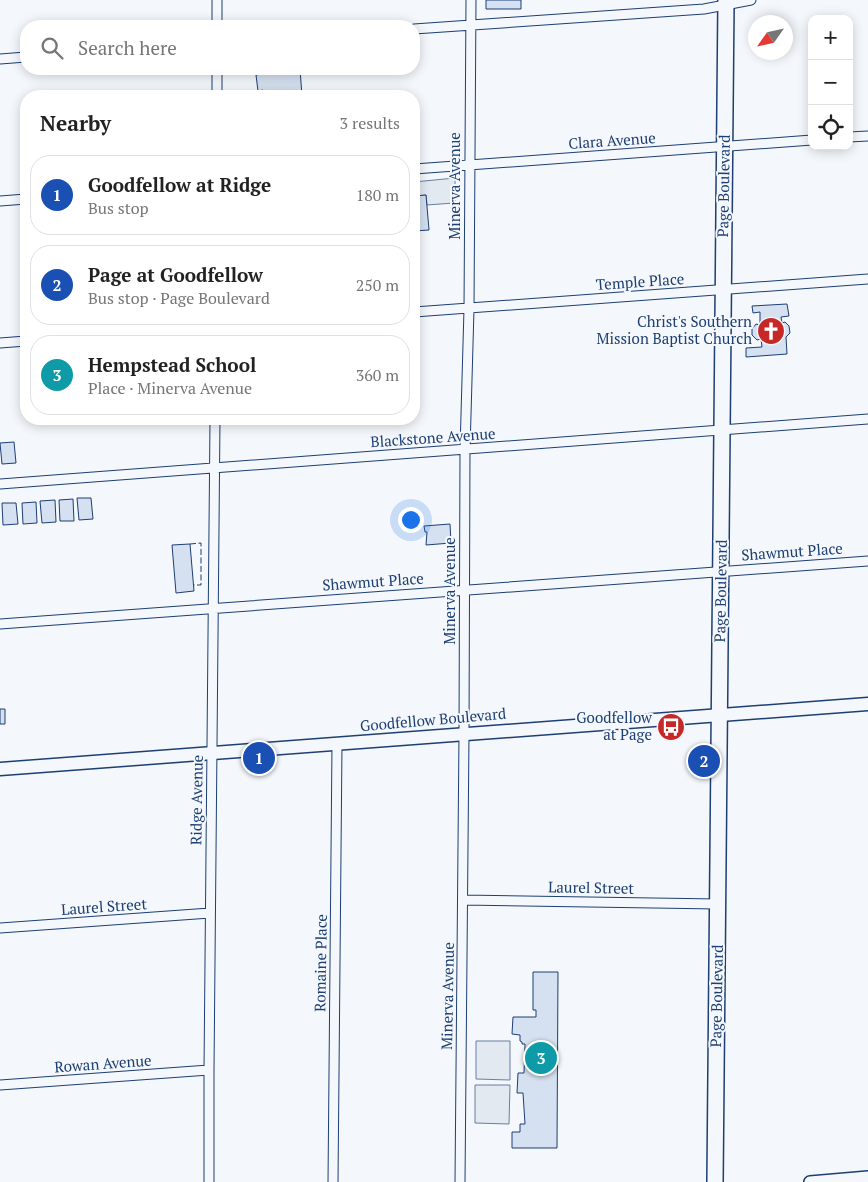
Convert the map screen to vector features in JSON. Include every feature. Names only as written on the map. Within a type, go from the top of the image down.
[{"type":"main road","name":"Page Boulevard","points":[[715,1182],[726,2]]},
{"type":"main road","name":"Goodfellow Boulevard","points":[[0,768],[868,704]]},
{"type":"street","points":[[217,0],[217,20]]},
{"type":"street","name":"Minerva Avenue","points":[[460,1182],[465,450],[469,309],[471,0]]},
{"type":"street","points":[[420,29],[704,9],[726,2],[751,0]]},
{"type":"street","points":[[0,59],[20,57]]},
{"type":"street","points":[[217,75],[217,90]]},
{"type":"street","points":[[853,137],[868,136]]},
{"type":"street","name":"Clara Avenue","points":[[420,169],[808,140]]},
{"type":"street","points":[[0,201],[20,199]]},
{"type":"street","name":"Temple Place","points":[[420,312],[868,279]]},
{"type":"street","points":[[0,343],[20,341]]},
{"type":"street","name":"Blackstone Avenue","points":[[0,484],[868,419]]},
{"type":"street","name":"Ridge Avenue","points":[[209,1182],[215,425]]},
{"type":"street","name":"Shawmut Place","points":[[0,624],[868,561]]},
{"type":"street","name":"Romaine Place","points":[[333,1182],[337,744]]},
{"type":"street","name":"Laurel Street","points":[[463,900],[718,904]]},
{"type":"street","name":"Laurel Street","points":[[0,928],[210,913]]},
{"type":"street","name":"Rowan Avenue","points":[[0,1086],[209,1070]]},
{"type":"street","points":[[810,1182],[868,1177]]},
{"type":"shaded area","points":[[455,178],[456,239],[454,239],[454,203],[427,205],[426,195],[420,196],[420,181]]},
{"type":"shaded area","points":[[476,1041],[510,1041],[510,1080],[476,1079]]},
{"type":"shaded area","points":[[475,1085],[510,1085],[509,1124],[475,1123]]},
{"type":"building","points":[[486,0],[521,0],[521,9],[486,9]]},
{"type":"building","points":[[256,75],[300,75],[302,90],[258,90]]},
{"type":"building","points":[[426,195],[429,230],[420,231],[420,196]]},
{"type":"building","name":"Christ's Southern Mission Baptist Church","points":[[787,304],[789,316],[781,317],[782,323],[785,322],[789,326],[790,333],[786,337],[787,354],[746,357],[746,348],[762,347],[761,339],[757,340],[752,335],[752,329],[756,324],[760,325],[760,312],[753,313],[752,306]]},
{"type":"building","points":[[14,442],[16,463],[2,464],[0,443]]},
{"type":"building","points":[[77,498],[91,498],[93,519],[79,520]]},
{"type":"building","points":[[73,499],[74,521],[60,521],[59,500]]},
{"type":"building","points":[[55,500],[56,522],[42,523],[40,501]]},
{"type":"building","points":[[36,502],[37,523],[23,524],[22,503]]},
{"type":"building","points":[[2,503],[16,503],[18,524],[3,525]]},
{"type":"building","points":[[450,524],[451,543],[426,545],[427,532],[425,532],[424,526]]},
{"type":"building","points":[[190,544],[194,591],[176,593],[172,545]]},
{"type":"building","points":[[0,709],[5,709],[5,724],[0,724]]},
{"type":"building","points":[[533,972],[558,972],[557,1148],[512,1148],[512,1132],[520,1132],[520,1124],[525,1124],[523,1093],[517,1093],[518,1073],[524,1073],[525,1044],[522,1044],[520,1041],[520,1035],[512,1034],[513,1017],[536,1017],[536,1010],[533,1010]]},
{"type":"fence","points":[[190,544],[201,543],[201,585],[194,585]]},
{"type":"place","name":"Christ's Southern Mission Baptist Church","points":[[771,331]]},
{"type":"place","name":"Goodfellow at Page","points":[[671,727]]},
{"type":"place","name":"Goodfellow at Ridge","points":[[259,758]]},
{"type":"place","name":"Page at Goodfellow","points":[[704,761]]},
{"type":"place","name":"Hempstead School","points":[[541,1058]]}]
